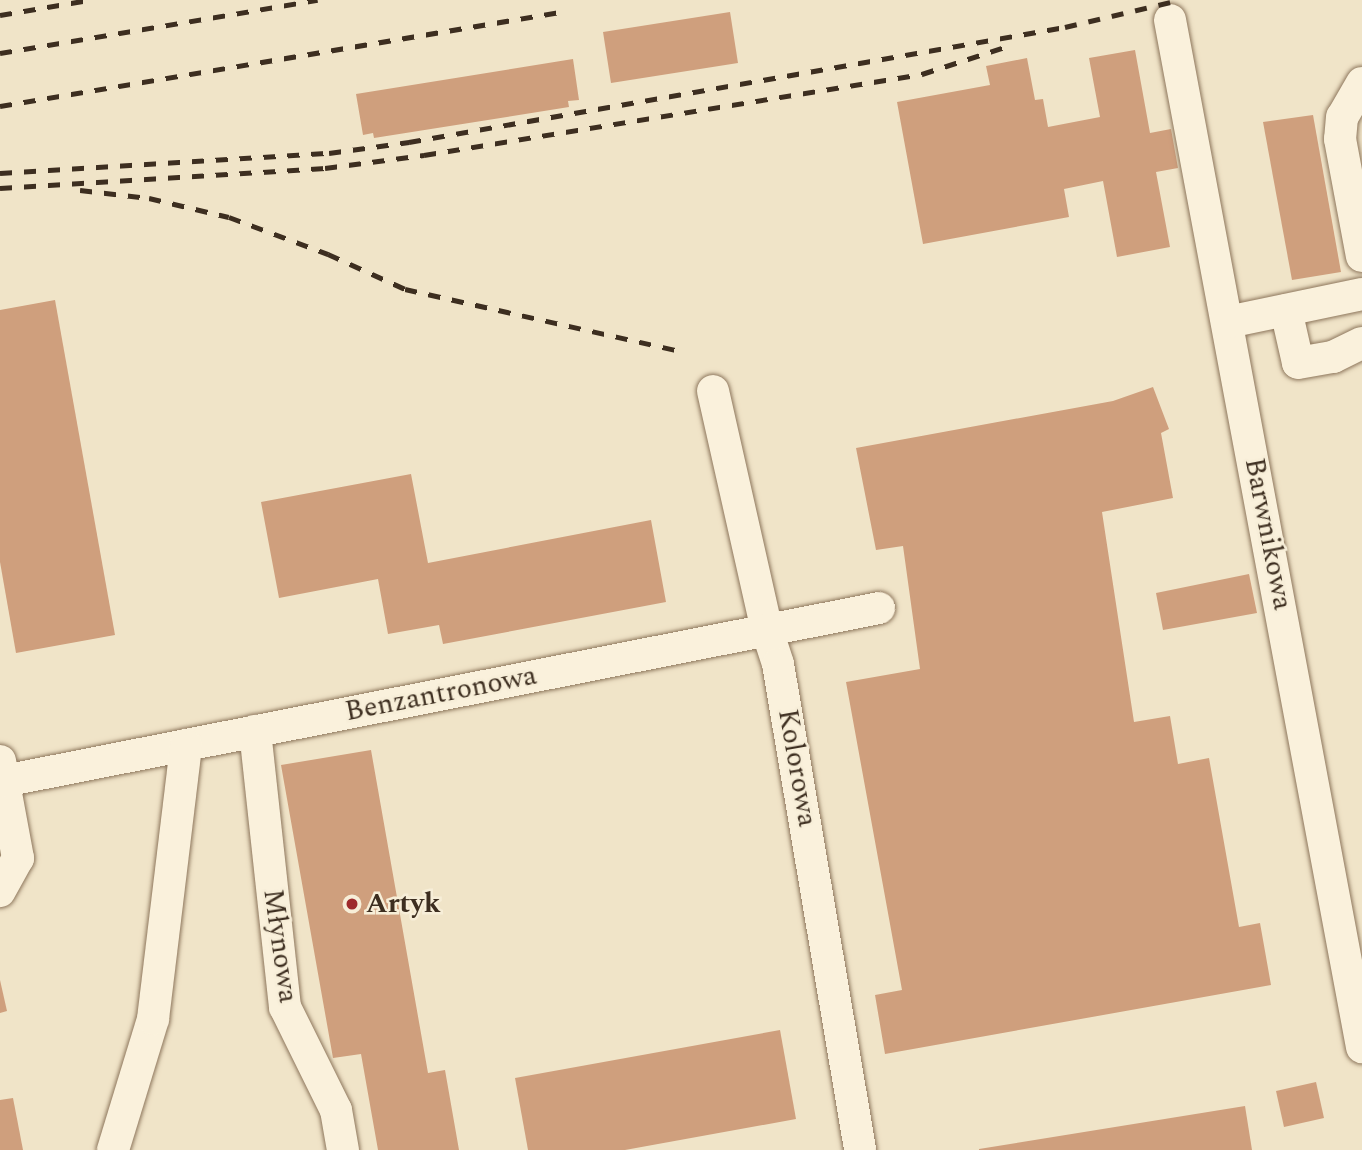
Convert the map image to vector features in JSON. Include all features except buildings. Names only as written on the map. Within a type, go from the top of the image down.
[{"type":"street","name":"Barwnikowa","points":[[1170,20],[1362,1047]]},
{"type":"street","points":[[1362,82],[1342,117],[1340,139],[1362,256]]},
{"type":"street","points":[[1228,322],[1362,294]]},
{"type":"street","points":[[1286,310],[1298,363],[1333,358],[1362,343]]},
{"type":"street","name":"Kolorowa","points":[[713,391],[767,630],[781,677],[860,1150]]},
{"type":"street","name":"Benzantronowa","points":[[2,771],[186,745],[879,608]]},
{"type":"street","name":"Młynowa","points":[[255,731],[285,1007],[336,1110],[343,1150]]},
{"type":"street","points":[[113,1150],[153,1018],[186,745]]},
{"type":"street","points":[[0,891],[18,858],[2,771]]},
{"type":"railway","points":[[0,15],[89,0]]},
{"type":"railway","points":[[0,53],[318,0]]},
{"type":"railway","points":[[0,173],[329,153],[409,142],[1065,27],[1179,0]]},
{"type":"railway","points":[[0,106],[566,11]]},
{"type":"railway","points":[[0,188],[325,168],[424,155],[922,74],[1008,46]]},
{"type":"railway","points":[[80,190],[149,198],[229,217],[328,254],[405,289],[684,352]]},
{"type":"place","name":"Artyk","points":[[352,904]]}]
